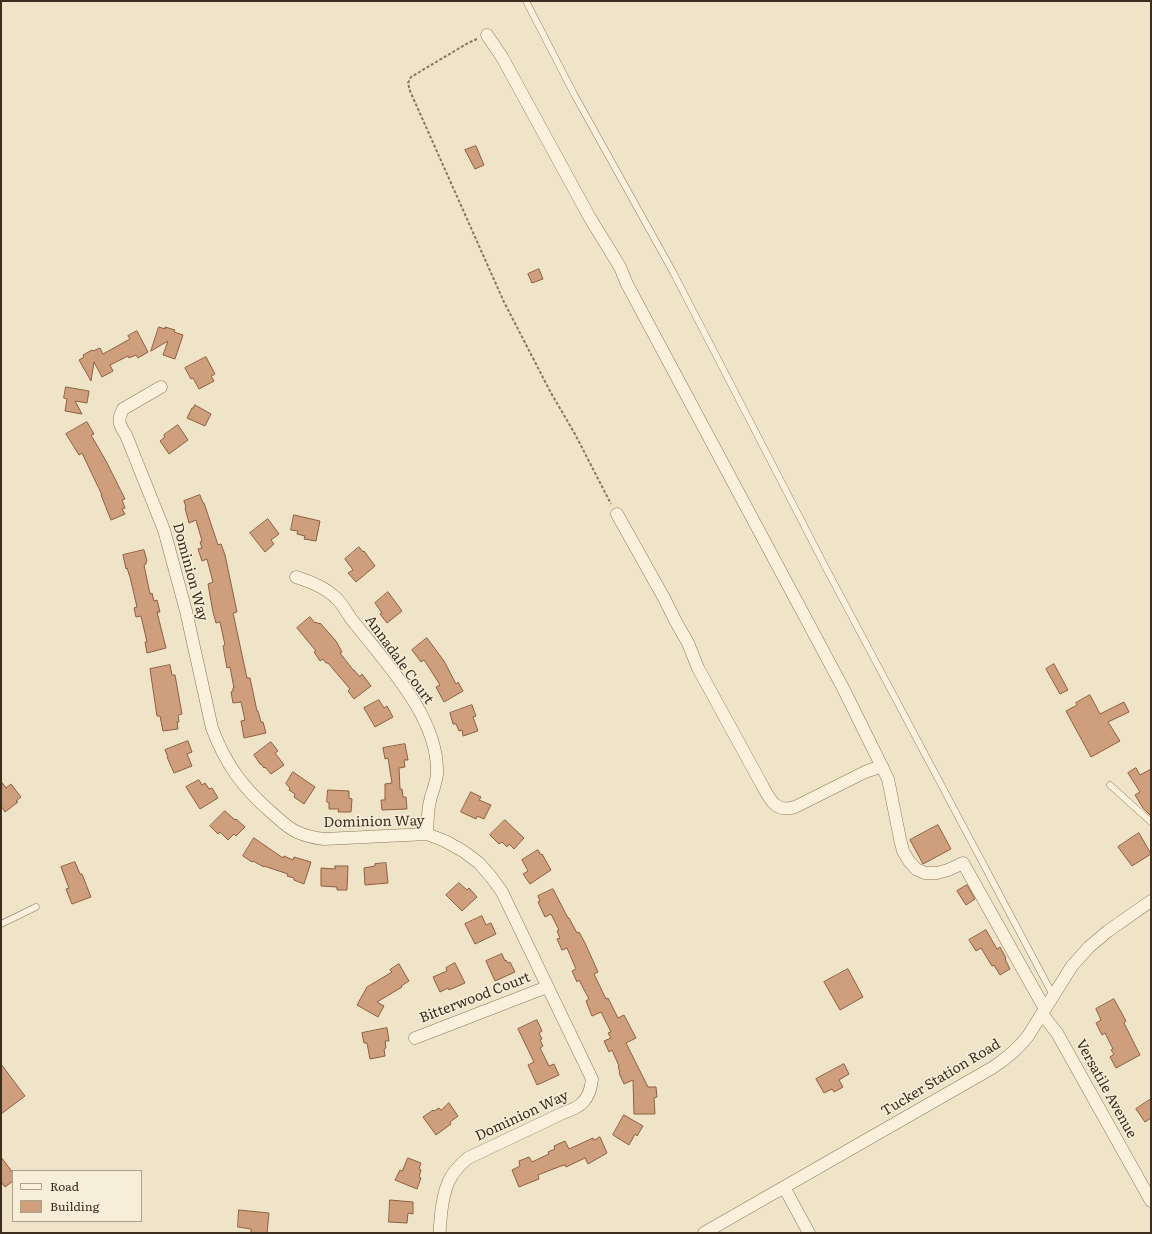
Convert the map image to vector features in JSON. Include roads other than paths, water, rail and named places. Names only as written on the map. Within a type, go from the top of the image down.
[{"type":"street","points":[[487,35],[502,57],[590,218],[620,267],[627,284],[843,688],[882,766],[865,772],[795,807],[785,809],[775,805],[762,785],[698,668],[688,643],[617,514]]},
{"type":"street","name":"Dominion Way","points":[[161,387],[124,409],[120,415],[119,421],[164,530],[186,611],[212,728],[227,763],[240,781],[264,807],[296,832],[310,837],[324,839],[427,834],[445,841],[463,851],[479,863],[502,892],[592,1079],[588,1097],[581,1105],[468,1158],[458,1166],[451,1175],[446,1186],[442,1203],[440,1233]]},
{"type":"street","name":"Annadale Court","points":[[296,577],[326,590],[337,600],[400,683],[426,724],[436,760],[437,774],[430,800],[427,834]]},
{"type":"street","name":"Versatile Avenue","points":[[882,766],[888,779],[900,839],[908,861],[916,869],[925,873],[937,873],[963,863],[1043,1011],[1057,1033],[1151,1202]]},
{"type":"street","name":"Tucker Station Road","points":[[704,1233],[992,1068],[1006,1058],[1022,1044],[1072,966],[1089,947],[1108,931],[1151,901]]},
{"type":"street","name":"Bitterwood Court","points":[[415,1038],[547,987]]},
{"type":"street","points":[[784,1187],[809,1233]]},
{"type":"lane","points":[[526,1],[574,94],[673,272],[827,570],[1053,995]]},
{"type":"lane","points":[[1110,785],[1151,822]]},
{"type":"lane","points":[[1,924],[36,907]]}]
